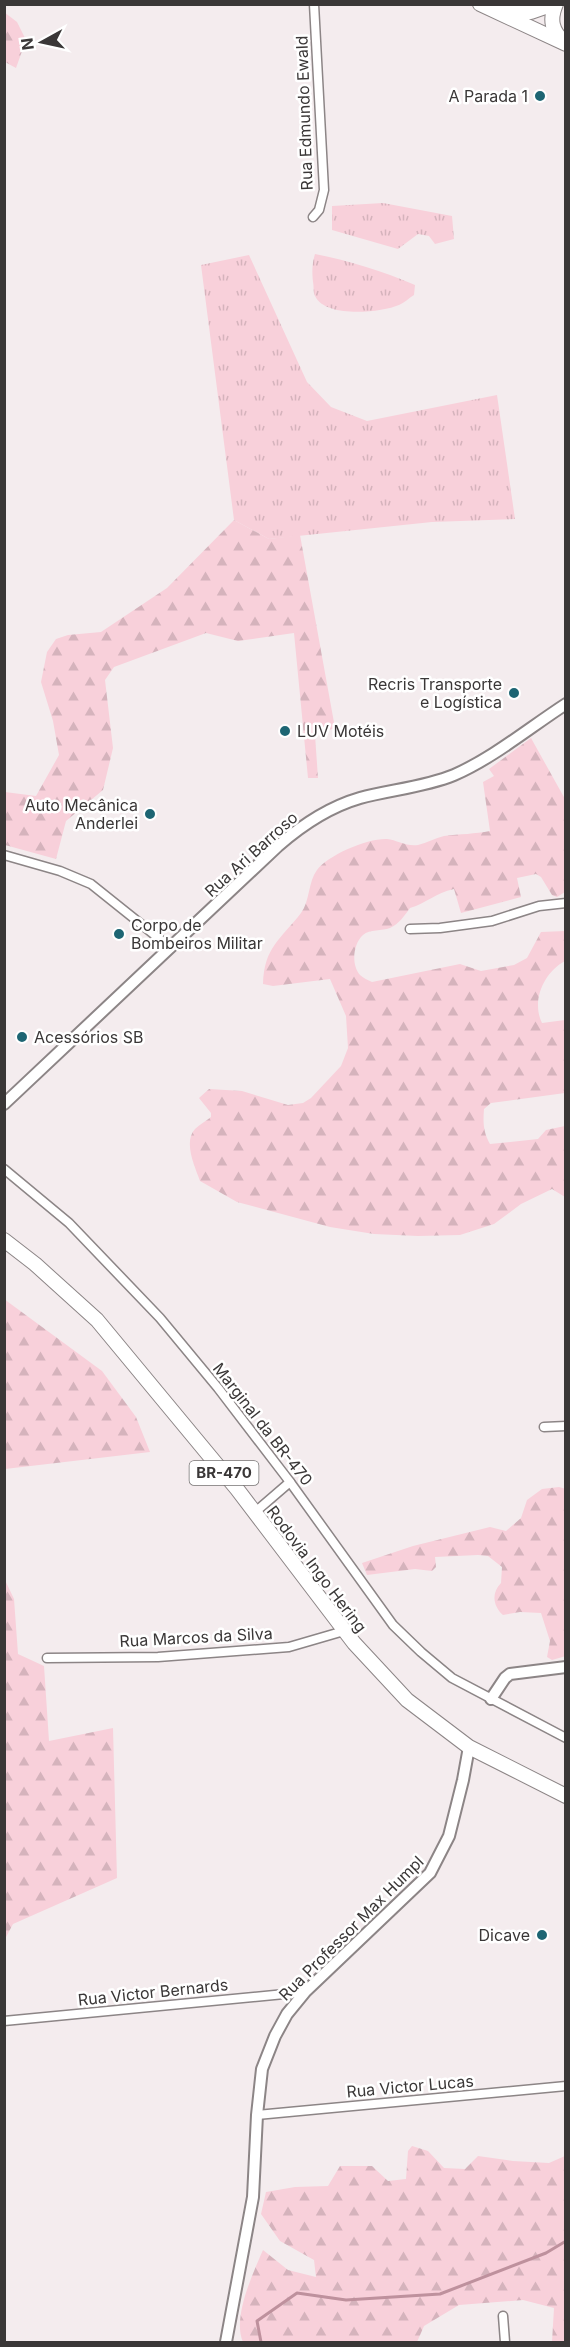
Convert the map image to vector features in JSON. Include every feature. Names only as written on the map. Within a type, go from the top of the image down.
[{"type":"main road","points":[[480,4],[566,44]]},
{"type":"main road","points":[[494,11],[531,12],[555,4],[552,26],[554,32],[566,44]]},
{"type":"main road","name":"Rodovia Ingo Hering","points":[[4,1240],[35,1264],[97,1320],[254,1513],[344,1630],[377,1670],[406,1700],[469,1747],[566,1796]]},
{"type":"street","name":"Rua Edmundo Ewald","points":[[313,217],[319,210],[324,190],[315,4]]},
{"type":"street","name":"Rua Ari Barroso","points":[[4,1104],[304,824],[337,806],[358,799],[452,776],[566,704]]},
{"type":"street","points":[[4,855],[60,871],[91,884],[171,948]]},
{"type":"street","points":[[410,929],[440,928],[492,921],[539,906],[566,903]]},
{"type":"street","name":"Marginal da BR-470","points":[[4,1169],[69,1222],[160,1318],[218,1388],[290,1482],[393,1625],[452,1678],[566,1738]]},
{"type":"street","points":[[544,1427],[566,1426]]},
{"type":"street","points":[[254,1513],[290,1482]]},
{"type":"street","name":"Rua Marcos da Silva","points":[[47,1658],[158,1657],[289,1647],[344,1630]]},
{"type":"street","points":[[491,1699],[510,1674],[566,1667]]},
{"type":"street","name":"Rua Professor Max Humpl","points":[[226,2343],[253,2197],[257,2115],[265,2059],[288,2014],[305,1992],[430,1874],[449,1836],[469,1747]]},
{"type":"street","name":"Rua Victor Bernards","points":[[4,2021],[305,1992]]},
{"type":"street","name":"Rua Victor Lucas","points":[[257,2115],[566,2086]]},
{"type":"street","points":[[503,2316],[505,2343]]},
{"type":"green space","points":[[4,12],[17,22],[26,40],[16,68],[5,62]]},
{"type":"green space","points":[[383,203],[452,216],[454,239],[435,244],[429,236],[418,234],[398,249],[332,230],[332,206]]},
{"type":"green space","points":[[315,254],[366,267],[403,280],[415,285],[414,295],[399,305],[379,310],[354,312],[330,308],[321,303],[314,294],[312,271]]},
{"type":"green space","points":[[249,255],[307,382],[331,407],[367,421],[497,395],[515,519],[432,522],[269,539],[234,520],[201,265]]},
{"type":"green space","points":[[234,520],[269,539],[300,535],[335,728],[315,735],[318,778],[308,778],[294,633],[238,641],[206,633],[114,667],[105,680],[113,748],[103,790],[66,821],[56,859],[5,845],[5,792],[36,796],[59,755],[53,721],[41,682],[47,652],[56,639],[68,635],[101,632],[167,588]]},
{"type":"green space","points":[[531,738],[565,799],[565,892],[557,897],[552,895],[541,877],[536,874],[517,878],[521,897],[461,913],[454,889],[447,891],[410,908],[399,922],[390,928],[363,935],[355,949],[354,960],[360,975],[372,982],[460,964],[481,971],[514,965],[527,958],[541,932],[565,931],[565,961],[551,972],[546,980],[538,1006],[542,1023],[565,1020],[565,1093],[491,1103],[484,1109],[484,1118],[485,1131],[490,1144],[538,1139],[546,1130],[565,1126],[565,1197],[552,1189],[521,1204],[494,1224],[460,1235],[418,1236],[374,1234],[330,1227],[237,1202],[200,1181],[191,1155],[190,1141],[195,1129],[211,1117],[211,1113],[199,1098],[209,1089],[242,1091],[288,1105],[303,1103],[311,1098],[341,1066],[348,1048],[346,1016],[330,979],[273,986],[263,984],[264,971],[270,952],[304,908],[317,870],[339,853],[370,841],[387,839],[414,845],[444,836],[490,831],[483,782],[494,776],[489,769]]},
{"type":"green space","points":[[4,1299],[102,1371],[136,1417],[150,1452],[5,1469]]},
{"type":"green space","points":[[559,1487],[566,1489],[566,1608],[564,1615],[566,1656],[552,1660],[547,1657],[550,1641],[541,1613],[520,1612],[503,1615],[494,1599],[501,1583],[502,1567],[488,1556],[435,1557],[436,1567],[432,1571],[415,1569],[367,1575],[362,1563],[413,1546],[490,1527],[506,1531],[521,1518],[527,1500],[542,1489]]},
{"type":"green space","points":[[4,1578],[14,1599],[18,1654],[44,1666],[49,1741],[113,1728],[117,1878],[13,1924],[5,1939]]},
{"type":"green space","points":[[412,2146],[428,2151],[444,2168],[465,2169],[478,2156],[549,2163],[565,2156],[565,2342],[552,2342],[554,2308],[523,2300],[459,2305],[424,2326],[417,2342],[243,2342],[240,2332],[242,2308],[249,2283],[263,2250],[288,2270],[316,2277],[314,2260],[280,2241],[261,2214],[266,2192],[295,2187],[328,2186],[340,2166],[372,2166],[388,2181],[406,2179],[408,2151]]},
{"type":"waterway","points":[[261,2342],[257,2321],[297,2293],[346,2300],[440,2294],[546,2253],[566,2241]]},
{"type":"place","name":"A Parada 1","points":[[540,96]]},
{"type":"place","name":"Recris Transporte e Logística","points":[[514,693]]},
{"type":"place","name":"LUV Motéis","points":[[285,731]]},
{"type":"place","name":"Auto Mecânica Anderlei","points":[[150,814]]},
{"type":"place","name":"Corpo de Bombeiros Militar","points":[[119,934]]},
{"type":"place","name":"Acessórios SB","points":[[22,1037]]},
{"type":"place","name":"Dicave","points":[[542,1935]]}]
